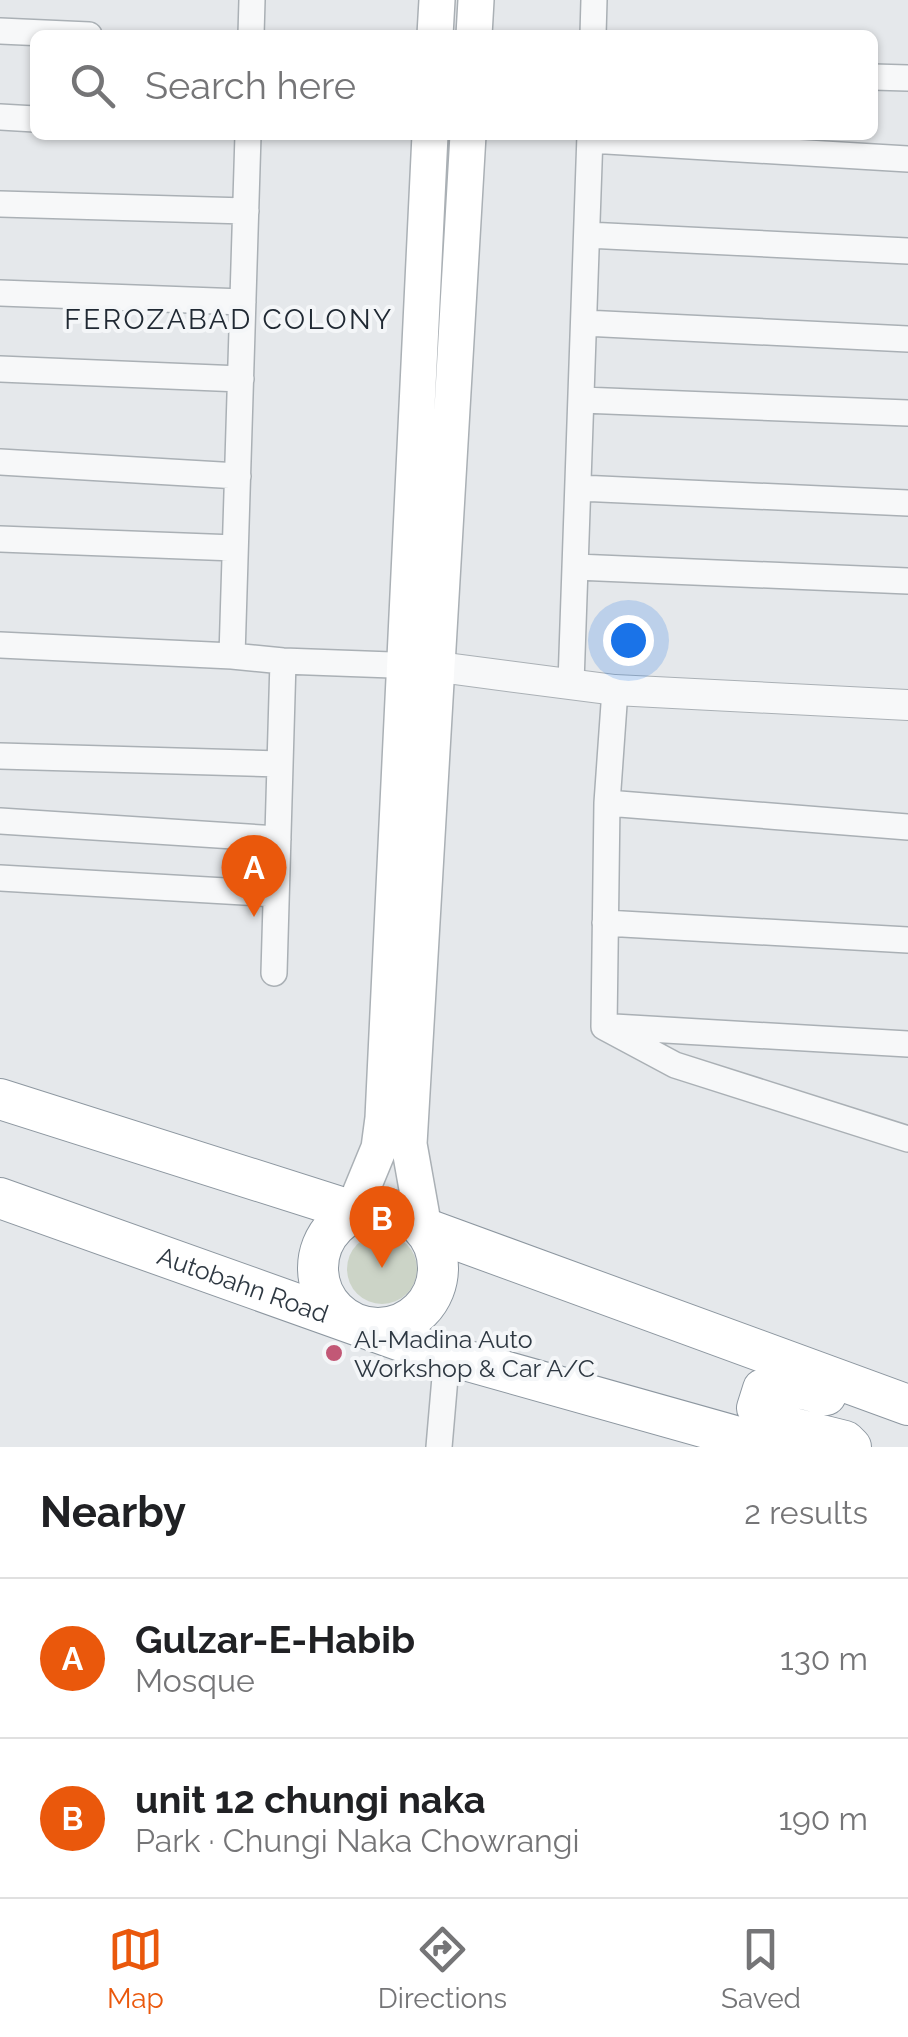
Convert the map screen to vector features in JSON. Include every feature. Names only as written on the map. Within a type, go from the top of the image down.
[{"type":"highway","points":[[0,1099],[353,1212],[381,1208],[397,1211],[424,1228],[908,1405]]},
{"type":"highway","name":"Autobahn Road","points":[[0,1198],[446,1354],[774,1447]]},
{"type":"highway","points":[[353,1212],[332,1230],[322,1246],[318,1264],[320,1284],[328,1302],[340,1316],[358,1325],[377,1329],[397,1326],[415,1316],[428,1302],[437,1284],[439,1264],[434,1244],[424,1228]]},
{"type":"highway","points":[[852,1447],[844,1441],[765,1421],[757,1408],[764,1389],[784,1385],[856,1403],[908,1405]]},
{"type":"main road","points":[[435,30],[437,0]]},
{"type":"main road","points":[[474,30],[476,0]]},
{"type":"main road","points":[[424,1228],[410,1144],[430,140]]},
{"type":"main road","points":[[353,1212],[379,1148],[383,1118],[468,140]]},
{"type":"street","points":[[251,30],[252,0]]},
{"type":"street","points":[[593,30],[594,0]]},
{"type":"street","points":[[0,31],[30,32]]},
{"type":"street","points":[[878,77],[908,78]]},
{"type":"street","points":[[0,117],[30,119]]},
{"type":"street","points":[[232,656],[248,140]]},
{"type":"street","points":[[571,683],[590,140]]},
{"type":"street","points":[[633,140],[908,159]]},
{"type":"street","points":[[0,204],[246,211]]},
{"type":"street","points":[[587,235],[908,251]]},
{"type":"street","points":[[0,292],[243,302]]},
{"type":"street","points":[[584,322],[908,339]]},
{"type":"street","points":[[0,369],[241,379]]},
{"type":"street","points":[[582,400],[908,413]]},
{"type":"street","points":[[0,462],[238,476]]},
{"type":"street","points":[[579,488],[908,503]]},
{"type":"street","points":[[0,539],[236,548]]},
{"type":"street","points":[[576,567],[908,581]]},
{"type":"street","points":[[0,645],[422,666],[615,690],[908,705]]},
{"type":"street","points":[[274,973],[283,661]]},
{"type":"street","points":[[604,1026],[607,803],[615,690]]},
{"type":"street","points":[[0,756],[280,764]]},
{"type":"street","points":[[607,803],[908,828]]},
{"type":"street","points":[[0,820],[278,839]]},
{"type":"street","points":[[0,878],[276,894]]},
{"type":"street","points":[[605,924],[908,940]]},
{"type":"street","points":[[604,1026],[908,1044]]},
{"type":"street","points":[[604,1026],[675,1065],[908,1139]]},
{"type":"street","points":[[439,1447],[446,1354]]},
{"type":"shaded area","points":[[382,1234],[396,1236],[407,1244],[415,1255],[415,1283],[407,1294],[396,1302],[382,1304],[368,1302],[357,1294],[349,1283],[347,1269],[349,1255],[357,1244],[368,1236]]},
{"type":"place","name":"Gulzar-E-Habib","points":[[254,917]]},
{"type":"place","name":"unit 12 chungi naka","points":[[382,1268]]},
{"type":"place","name":"Al-Madina Auto Workshop & Car A/C","points":[[334,1353]]},
{"type":"district","name":"FEROZABAD COLONY","points":[[229,319]]}]
